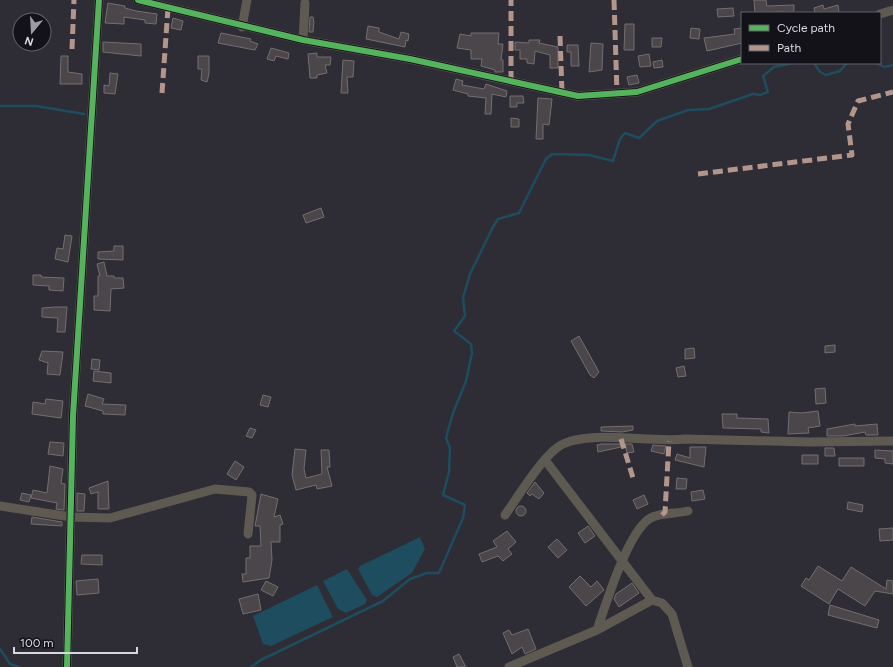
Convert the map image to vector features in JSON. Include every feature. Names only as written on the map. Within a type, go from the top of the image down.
[{"type":"street","points":[[67,667],[73,416],[99,0]]},
{"type":"street","points":[[138,0],[242,27],[303,40],[410,59],[578,96],[637,92],[741,59]]},
{"type":"street","points":[[242,27],[247,0]]},
{"type":"street","points":[[303,40],[305,3]]},
{"type":"street","points":[[881,14],[893,10]]},
{"type":"street","points":[[505,515],[545,460],[562,444],[580,438],[669,441],[685,439],[808,442],[893,441]]},
{"type":"street","points":[[545,460],[652,600],[662,603],[672,614],[688,667]]},
{"type":"street","points":[[0,506],[71,517],[116,518],[215,489],[249,492],[252,495],[248,534]]},
{"type":"street","points":[[597,630],[622,559],[643,523],[650,518],[688,511]]},
{"type":"street","points":[[509,667],[597,630],[652,600]]},
{"type":"water","points":[[420,537],[425,549],[412,573],[377,597],[372,595],[358,569],[360,566]]},
{"type":"water","points":[[347,569],[367,600],[365,604],[346,613],[338,609],[323,581]]},
{"type":"water","points":[[317,585],[333,617],[271,646],[263,644],[253,616]]},
{"type":"building","points":[[754,0],[766,0],[767,6],[794,5],[793,12],[755,12]]},
{"type":"building","points":[[108,3],[125,6],[125,8],[136,11],[157,14],[156,24],[145,23],[145,20],[124,17],[124,24],[105,23]]},
{"type":"building","points":[[823,5],[824,9],[838,5],[839,12],[815,12],[814,8]]},
{"type":"building","points":[[733,8],[734,16],[718,17],[717,9]]},
{"type":"building","points":[[310,17],[313,17],[314,22],[313,32],[309,32]]},
{"type":"building","points":[[173,18],[183,21],[181,30],[171,28]]},
{"type":"building","points":[[625,24],[634,24],[634,50],[624,50]]},
{"type":"building","points":[[368,26],[379,28],[379,32],[399,39],[401,32],[409,34],[408,41],[406,40],[405,47],[366,39]]},
{"type":"building","points":[[691,28],[700,29],[699,39],[690,38]]},
{"type":"building","points":[[741,28],[741,43],[707,51],[704,38],[735,34],[734,29]]},
{"type":"building","points":[[221,33],[251,39],[250,41],[258,44],[255,50],[218,43]]},
{"type":"building","points":[[471,33],[499,33],[498,44],[503,44],[501,60],[503,60],[503,72],[495,72],[495,70],[481,66],[482,59],[471,59],[471,50],[457,48],[460,34],[471,36]]},
{"type":"building","points":[[652,38],[662,38],[661,47],[652,47]]},
{"type":"building","points":[[529,40],[540,40],[539,43],[558,47],[558,68],[550,68],[550,55],[535,51],[534,64],[527,63],[527,59],[520,59],[520,50],[515,50],[515,42],[529,43]]},
{"type":"building","points":[[103,42],[141,44],[141,56],[103,52]]},
{"type":"building","points":[[591,43],[603,44],[602,70],[589,72]]},
{"type":"building","points":[[567,45],[578,45],[579,66],[571,66],[571,52],[567,52]]},
{"type":"building","points":[[271,48],[289,53],[288,59],[276,56],[274,61],[267,59]]},
{"type":"building","points":[[317,53],[317,57],[331,57],[330,65],[325,65],[327,73],[317,75],[317,78],[310,78],[308,54]]},
{"type":"building","points":[[649,54],[651,66],[640,67],[638,56]]},
{"type":"building","points":[[61,56],[68,56],[68,72],[82,74],[82,84],[60,84]]},
{"type":"building","points":[[198,56],[209,56],[209,74],[207,82],[201,80],[202,69],[198,69]]},
{"type":"building","points":[[343,60],[354,61],[353,77],[347,77],[348,93],[341,93]]},
{"type":"building","points":[[662,60],[663,67],[654,68],[653,62]]},
{"type":"building","points":[[110,73],[118,74],[115,94],[104,93],[104,85],[109,86]]},
{"type":"building","points":[[637,75],[639,83],[629,85],[627,77]]},
{"type":"building","points":[[456,79],[463,81],[462,85],[484,89],[486,84],[507,91],[506,97],[492,94],[491,114],[485,114],[486,98],[468,96],[468,94],[453,90]]},
{"type":"building","points":[[510,96],[523,96],[524,103],[517,103],[517,107],[510,107]]},
{"type":"building","points":[[538,98],[552,99],[549,125],[543,124],[543,139],[536,139]]},
{"type":"building","points":[[511,118],[519,119],[519,127],[511,127]]},
{"type":"building","points":[[321,208],[324,217],[306,223],[303,215]]},
{"type":"building","points":[[65,235],[72,236],[68,262],[55,259],[57,248],[63,249]]},
{"type":"building","points":[[114,246],[123,246],[123,260],[98,259],[98,252],[114,251]]},
{"type":"building","points":[[104,262],[107,276],[123,278],[124,288],[111,289],[110,311],[94,310],[94,296],[98,296],[98,276],[100,276],[97,264]]},
{"type":"building","points":[[33,275],[41,275],[41,277],[64,278],[63,291],[49,290],[49,286],[33,285]]},
{"type":"building","points":[[67,307],[65,332],[57,332],[58,318],[42,317],[42,308]]},
{"type":"building","points":[[579,336],[599,372],[594,378],[590,375],[571,341]]},
{"type":"building","points":[[835,345],[835,352],[825,353],[825,346]]},
{"type":"building","points":[[694,348],[695,358],[685,359],[685,349]]},
{"type":"building","points":[[42,351],[63,352],[60,375],[47,374],[48,363],[39,360]]},
{"type":"building","points":[[92,359],[100,360],[99,370],[91,369]]},
{"type":"building","points":[[684,366],[686,376],[678,377],[676,368]]},
{"type":"building","points":[[94,371],[111,373],[111,383],[93,381]]},
{"type":"building","points":[[825,388],[826,403],[816,404],[815,389]]},
{"type":"building","points":[[88,394],[104,399],[102,404],[126,405],[125,415],[103,414],[103,411],[85,406]]},
{"type":"building","points":[[263,395],[271,397],[268,407],[260,405]]},
{"type":"building","points":[[46,399],[63,401],[61,418],[32,414],[33,402],[45,404]]},
{"type":"building","points":[[818,411],[820,426],[808,428],[809,433],[788,434],[789,412],[801,413]]},
{"type":"building","points":[[722,414],[737,414],[737,418],[768,419],[769,433],[761,432],[761,429],[723,428]]},
{"type":"building","points":[[855,424],[855,426],[877,424],[878,435],[866,435],[865,432],[843,436],[827,436],[827,429]]},
{"type":"building","points":[[633,426],[633,430],[622,432],[601,431],[601,427]]},
{"type":"building","points":[[250,428],[256,430],[252,438],[246,436]]},
{"type":"building","points":[[50,442],[64,443],[63,456],[48,454]]},
{"type":"building","points":[[620,444],[621,447],[598,452],[597,445]]},
{"type":"building","points":[[625,444],[632,444],[634,452],[627,453]]},
{"type":"building","points":[[653,445],[666,446],[664,454],[651,451]]},
{"type":"building","points":[[690,447],[706,447],[704,467],[675,460],[677,454],[690,458]]},
{"type":"building","points":[[825,448],[834,448],[835,456],[825,456]]},
{"type":"building","points":[[295,449],[306,450],[304,469],[306,478],[322,474],[321,450],[329,450],[330,467],[327,467],[332,486],[317,489],[316,485],[296,490],[292,475]]},
{"type":"building","points":[[875,450],[893,451],[893,464],[885,463],[885,459],[875,458]]},
{"type":"building","points":[[802,455],[818,455],[818,464],[802,464]]},
{"type":"building","points":[[839,458],[864,458],[864,466],[839,466]]},
{"type":"building","points":[[235,461],[244,467],[236,480],[227,474]]},
{"type":"building","points":[[50,466],[63,469],[61,483],[65,484],[64,510],[56,509],[57,503],[31,498],[33,490],[47,493]]},
{"type":"building","points":[[677,478],[687,479],[686,489],[676,489]]},
{"type":"building","points":[[108,481],[109,509],[98,509],[98,492],[91,494],[89,488]]},
{"type":"building","points":[[535,482],[544,493],[539,499],[532,494],[530,496],[527,493]]},
{"type":"building","points":[[703,490],[705,499],[692,501],[691,492]]},
{"type":"building","points":[[22,493],[31,495],[29,502],[20,500]]},
{"type":"building","points":[[77,493],[85,494],[84,511],[77,511]]},
{"type":"building","points":[[261,494],[278,499],[274,517],[280,515],[283,524],[280,525],[280,542],[271,542],[272,560],[269,578],[243,582],[242,574],[246,574],[246,558],[250,558],[250,546],[261,546],[260,526],[255,526]]},
{"type":"building","points":[[644,495],[648,504],[637,509],[633,500]]},
{"type":"building","points":[[848,502],[863,505],[862,512],[847,509]]},
{"type":"building","points":[[519,506],[523,506],[525,507],[525,515],[519,516],[516,513],[516,509]]},
{"type":"building","points":[[32,517],[62,522],[62,526],[31,524]]},
{"type":"building","points":[[588,526],[595,536],[585,543],[578,533]]},
{"type":"building","points":[[893,528],[893,540],[880,541],[879,529]]},
{"type":"building","points":[[507,531],[516,542],[508,549],[512,554],[503,561],[498,556],[482,562],[479,554],[497,547],[493,541]]},
{"type":"building","points":[[557,539],[567,550],[558,558],[548,547]]},
{"type":"building","points":[[82,555],[102,555],[102,565],[81,564]]},
{"type":"building","points":[[818,566],[842,581],[851,567],[886,589],[887,580],[893,581],[893,594],[875,591],[865,606],[838,589],[829,604],[801,586],[806,578],[809,580]]},
{"type":"building","points":[[580,576],[591,587],[597,581],[604,590],[586,606],[569,587]]},
{"type":"building","points":[[98,579],[99,593],[77,595],[76,581]]},
{"type":"building","points":[[266,581],[278,587],[273,596],[261,590]]},
{"type":"building","points":[[632,583],[639,593],[619,607],[614,599],[616,594]]},
{"type":"building","points":[[258,594],[261,610],[243,614],[239,599]]},
{"type":"building","points":[[830,605],[879,620],[877,628],[828,615]]},
{"type":"building","points":[[528,629],[536,649],[525,654],[522,647],[512,654],[503,633],[509,630],[512,635]]},
{"type":"building","points":[[459,654],[466,667],[457,667],[453,657]]},
{"type":"waterway","points":[[251,667],[261,660],[383,601],[410,579],[427,573],[439,573],[463,518],[465,505],[443,495],[449,472],[450,448],[446,438],[453,413],[466,381],[472,353],[471,344],[454,331],[465,316],[463,298],[470,274],[493,227],[498,219],[519,213],[546,159],[552,154],[589,155],[613,161],[620,139],[625,133],[639,138],[657,121],[688,110],[709,109],[753,94],[760,95],[768,92],[763,76],[774,67],[788,64]]},
{"type":"waterway","points":[[815,64],[820,72],[826,75],[840,71],[846,64]]},
{"type":"waterway","points":[[878,64],[884,67],[893,65]]},
{"type":"waterway","points":[[0,106],[36,106],[84,114]]},
{"type":"waterway","points":[[0,649],[10,664],[19,667]]},
{"type":"marked path","points":[[72,49],[74,0]]},
{"type":"marked path","points":[[511,0],[511,81]]},
{"type":"marked path","points":[[614,0],[617,93]]},
{"type":"marked path","points":[[162,93],[168,8]]},
{"type":"marked path","points":[[560,36],[562,93]]},
{"type":"marked path","points":[[698,174],[852,155],[848,124],[858,101],[893,92]]},
{"type":"marked path","points":[[621,439],[634,481]]},
{"type":"marked path","points":[[662,515],[665,512],[669,441]]},
{"type":"cycle path","points":[[67,667],[73,416],[99,0]]},
{"type":"cycle path","points":[[138,0],[303,40],[410,59],[578,96],[637,92],[741,59]]}]
